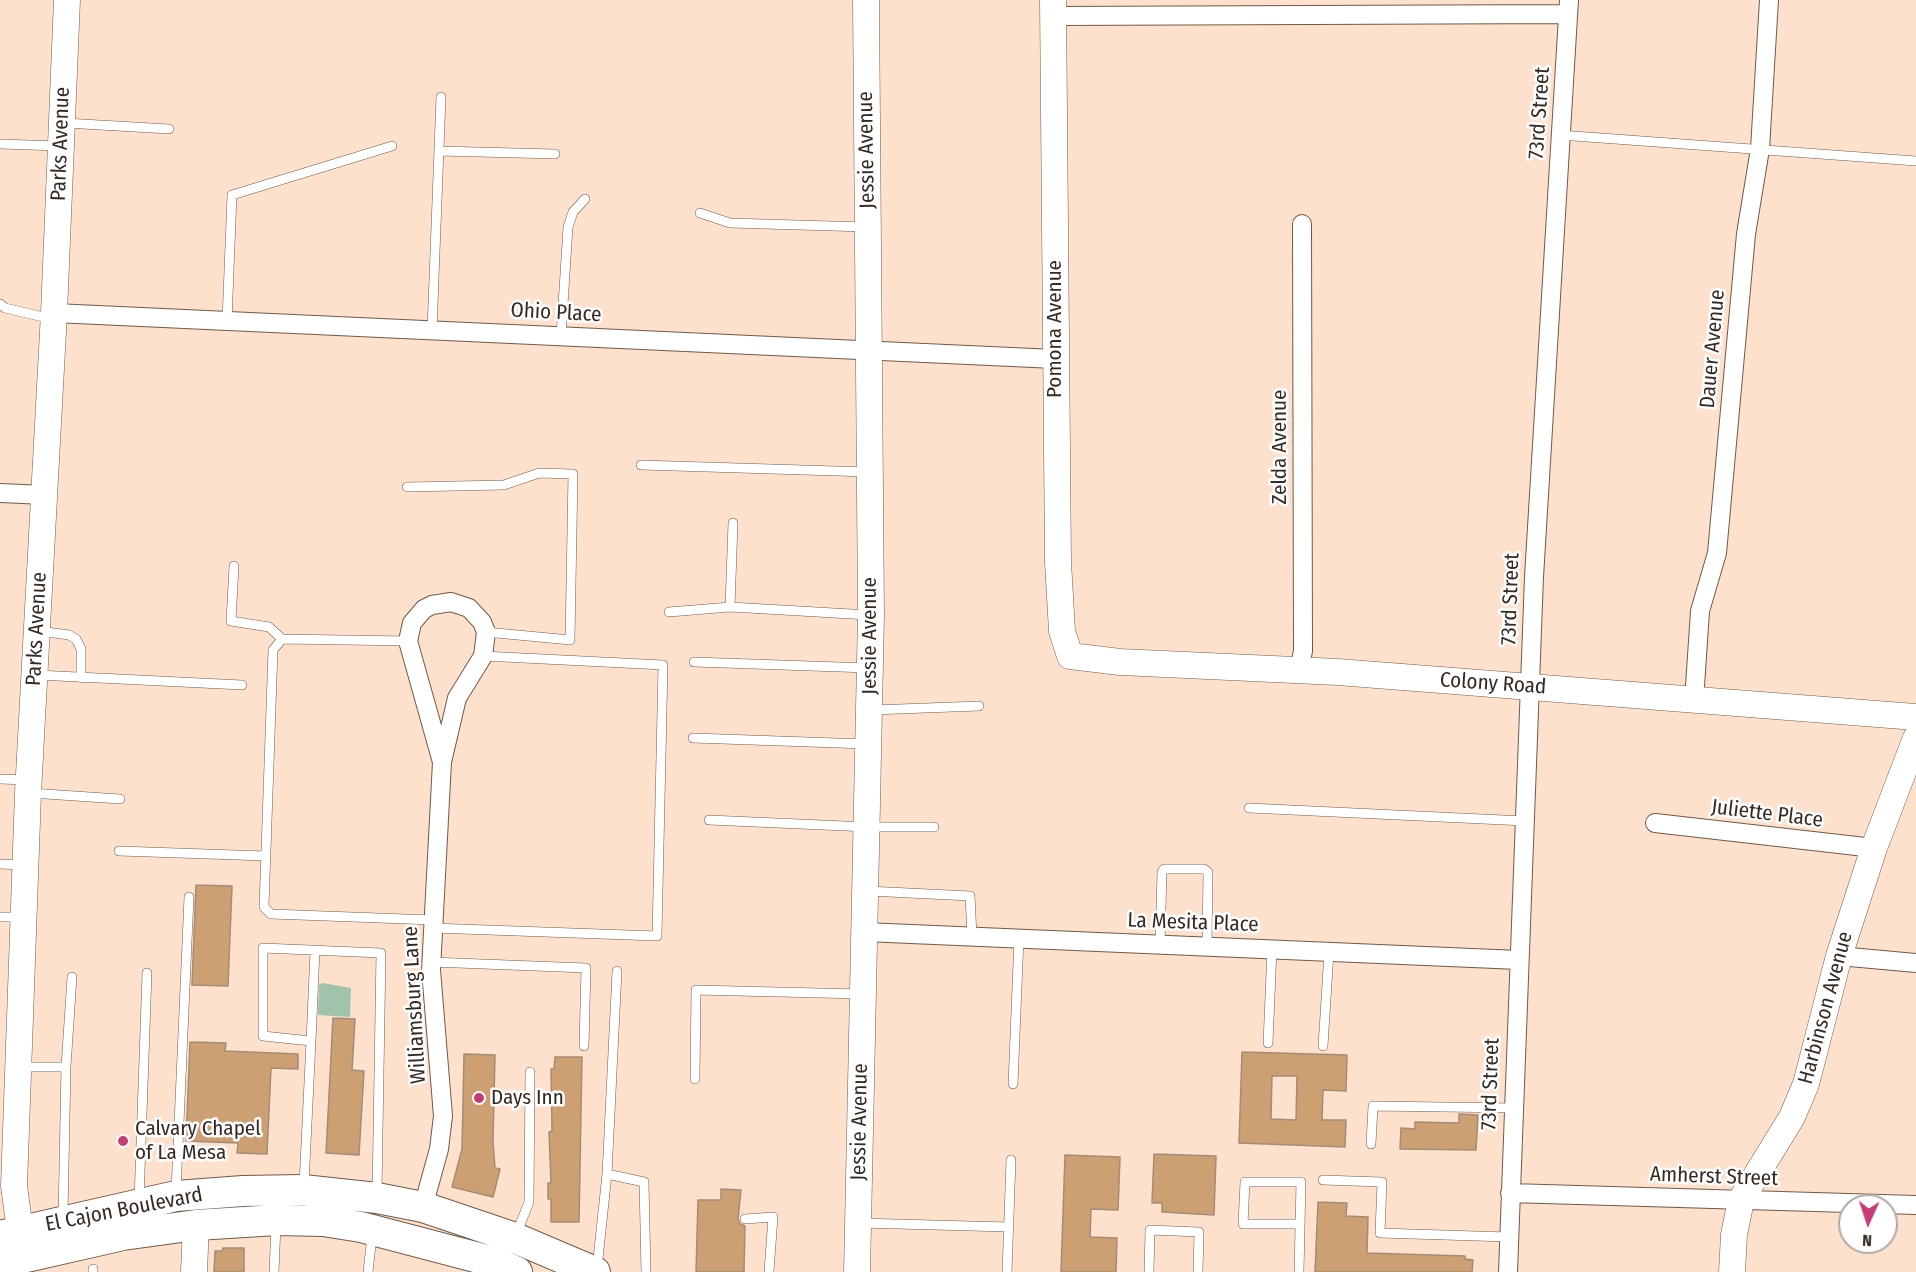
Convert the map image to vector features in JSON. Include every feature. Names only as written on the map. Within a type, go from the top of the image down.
[{"type":"main road","name":"El Cajon Boulevard","points":[[14,1250],[63,1220],[139,1203],[176,1196],[243,1191],[303,1190],[377,1198],[423,1207],[515,1238],[596,1272]]},
{"type":"main road","points":[[373,1229],[413,1216],[423,1207]]},
{"type":"main road","name":"El Cajon Boulevard","points":[[14,1250],[196,1225],[277,1220],[323,1221],[373,1229],[498,1263],[517,1272]]},
{"type":"street","name":"Parks Avenue","points":[[14,1250],[13,1096],[19,1067],[12,917],[26,865],[54,316],[67,0]]},
{"type":"street","name":"Jessie Avenue","points":[[857,1272],[871,615],[866,0]]},
{"type":"street","name":"Dauer Avenue","points":[[1694,701],[1700,610],[1717,553],[1746,234],[1760,149],[1769,0]]},
{"type":"street","points":[[1054,8],[1568,7]]},
{"type":"street","name":"73rd Street","points":[[1508,1272],[1537,520],[1568,7]]},
{"type":"street","name":"Pomona Avenue","points":[[1054,8],[1058,570],[1062,631],[1070,656]]},
{"type":"street","name":"Zelda Avenue","points":[[1299,670],[1303,651],[1302,224]]},
{"type":"street","name":"Ohio Place","points":[[54,316],[227,321],[1055,359]]},
{"type":"street","points":[[0,493],[45,495]]},
{"type":"street","points":[[408,641],[417,616],[432,605],[441,603],[460,604],[469,608],[482,622],[486,632]]},
{"type":"street","name":"Williamsburg Lane","points":[[423,1207],[440,1149],[443,1116],[431,962],[442,762],[457,698],[483,656],[486,632]]},
{"type":"street","name":"Williamsburg Lane","points":[[408,641],[442,762]]},
{"type":"street","name":"Colony Road","points":[[1070,656],[1119,662],[1299,670],[1531,686],[1694,701],[1916,717]]},
{"type":"street","name":"Harbinson Avenue","points":[[1732,1272],[1734,1236],[1741,1200],[1800,1100],[1811,1067],[1839,956],[1874,848],[1916,738]]},
{"type":"street","name":"Juliette Place","points":[[1655,823],[1874,848]]},
{"type":"street","name":"La Mesita Place","points":[[864,932],[1519,960]]},
{"type":"street","points":[[1839,956],[1916,963]]},
{"type":"street","name":"Amherst Street","points":[[1510,1193],[1916,1205]]},
{"type":"street","points":[[194,1272],[196,1225]]},
{"type":"lane","points":[[432,330],[441,97]]},
{"type":"lane","points":[[0,144],[62,135],[169,129]]},
{"type":"lane","points":[[1560,135],[1916,161]]},
{"type":"lane","points":[[227,321],[232,195],[392,146]]},
{"type":"lane","points":[[439,151],[555,154]]},
{"type":"lane","points":[[561,336],[568,227],[573,212],[585,200]]},
{"type":"lane","points":[[700,213],[730,224],[868,227]]},
{"type":"lane","points":[[0,304],[5,308],[54,316]]},
{"type":"lane","points":[[641,465],[869,472]]},
{"type":"lane","points":[[407,487],[504,485],[539,473],[573,474],[570,640],[486,632]]},
{"type":"lane","points":[[730,607],[733,523]]},
{"type":"lane","points":[[234,566],[231,621],[269,627],[282,639],[408,641]]},
{"type":"lane","points":[[669,612],[730,607],[871,615]]},
{"type":"lane","points":[[37,631],[61,634],[76,639],[81,649],[81,678]]},
{"type":"lane","points":[[282,639],[273,650],[264,907],[271,914],[657,936],[663,665],[483,656]]},
{"type":"lane","points":[[694,662],[870,668]]},
{"type":"lane","points":[[35,675],[242,684]]},
{"type":"lane","points":[[869,710],[979,706]]},
{"type":"lane","points":[[693,738],[868,744]]},
{"type":"lane","points":[[0,780],[120,799]]},
{"type":"lane","points":[[1249,808],[1524,820]]},
{"type":"lane","points":[[709,820],[868,827],[934,827]]},
{"type":"lane","points":[[119,851],[266,856]]},
{"type":"lane","points":[[0,864],[26,865]]},
{"type":"lane","points":[[1160,944],[1161,872],[1164,869],[1204,870],[1208,872],[1207,946]]},
{"type":"lane","points":[[866,891],[970,896],[972,936]]},
{"type":"lane","points":[[176,1196],[189,897]]},
{"type":"lane","points":[[1014,1084],[1019,939]]},
{"type":"lane","points":[[311,1041],[262,1036],[263,948],[381,953],[377,1198]]},
{"type":"lane","points":[[1268,1043],[1272,949]]},
{"type":"lane","points":[[303,1190],[315,950]]},
{"type":"lane","points":[[1323,1046],[1329,952]]},
{"type":"lane","points":[[431,962],[586,968],[584,1046]]},
{"type":"lane","points":[[596,1272],[606,1174],[617,971]]},
{"type":"lane","points":[[139,1203],[147,973]]},
{"type":"lane","points":[[63,1220],[66,1067],[72,977]]},
{"type":"lane","points":[[695,1080],[696,990],[864,994]]},
{"type":"lane","points":[[19,1067],[66,1067]]},
{"type":"lane","points":[[515,1238],[529,1202],[531,1072]]},
{"type":"lane","points":[[1371,1144],[1373,1106],[1513,1108]]},
{"type":"lane","points":[[1007,1272],[1011,1160]]},
{"type":"lane","points":[[606,1174],[644,1182],[646,1272]]},
{"type":"lane","points":[[1323,1180],[1382,1182],[1380,1233],[1508,1237]]},
{"type":"lane","points":[[1299,1272],[1301,1182],[1245,1182],[1243,1224],[1300,1224]]},
{"type":"lane","points":[[745,1219],[773,1217],[769,1272]]},
{"type":"lane","points":[[274,1272],[277,1220]]},
{"type":"lane","points":[[858,1223],[1008,1227]]},
{"type":"lane","points":[[368,1272],[373,1229]]},
{"type":"lane","points":[[1149,1272],[1150,1230],[1199,1232],[1198,1272]]},
{"type":"green space","points":[[322,983],[351,988],[350,1017],[318,1015],[319,985]]},
{"type":"building","points":[[196,885],[232,886],[228,986],[192,985]]},
{"type":"building","points":[[333,1018],[355,1019],[352,1070],[364,1071],[359,1155],[326,1153]]},
{"type":"building","points":[[190,1042],[226,1043],[225,1051],[298,1054],[298,1069],[271,1068],[267,1154],[237,1153],[238,1143],[186,1141]]},
{"type":"building","points":[[1242,1052],[1347,1055],[1346,1091],[1323,1090],[1322,1120],[1346,1120],[1345,1147],[1239,1143]],"holes":[[[1272,1076],[1297,1076],[1296,1120],[1271,1119]]]},
{"type":"building","name":"Days Inn","points":[[464,1054],[495,1055],[493,1141],[495,1168],[500,1169],[493,1197],[452,1187],[462,1149]]},
{"type":"building","points":[[555,1057],[582,1057],[579,1222],[551,1222],[551,1199],[548,1199],[548,1183],[551,1183],[549,1132],[552,1131],[551,1069],[554,1069]]},
{"type":"building","points":[[1459,1114],[1478,1115],[1476,1150],[1400,1149],[1401,1128],[1415,1129],[1415,1122],[1459,1123]]},
{"type":"building","points":[[1154,1154],[1216,1156],[1214,1215],[1162,1212],[1162,1203],[1152,1203]]},
{"type":"building","points":[[1065,1155],[1120,1157],[1118,1210],[1091,1209],[1090,1237],[1117,1238],[1116,1272],[1061,1272]]},
{"type":"building","points":[[721,1189],[741,1190],[738,1219],[740,1224],[745,1226],[744,1272],[696,1272],[698,1200],[721,1200]]},
{"type":"building","points":[[1318,1202],[1347,1203],[1346,1216],[1368,1217],[1367,1253],[1465,1256],[1465,1259],[1473,1260],[1472,1272],[1315,1272]]},
{"type":"building","points":[[223,1248],[244,1248],[244,1272],[214,1272],[215,1251],[222,1251]]},
{"type":"place","name":"Days Inn","points":[[479,1098]]},
{"type":"place","name":"Calvary Chapel of La Mesa","points":[[123,1141]]}]
